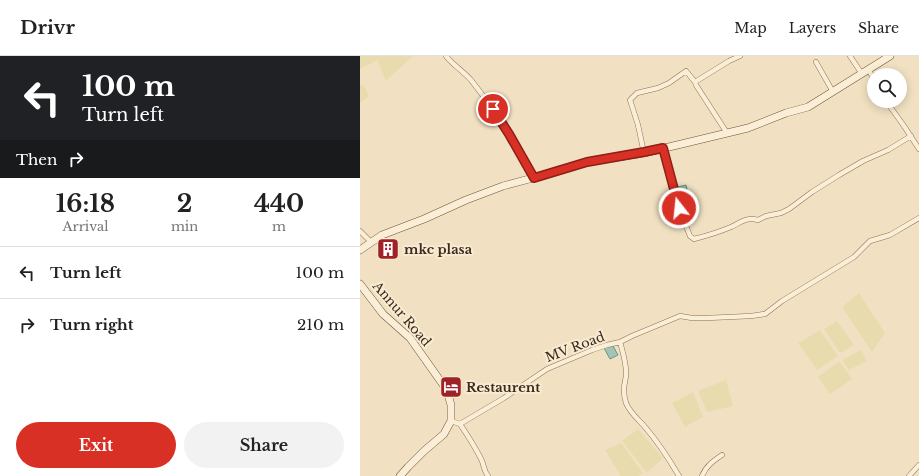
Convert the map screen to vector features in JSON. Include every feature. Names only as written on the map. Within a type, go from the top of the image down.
[{"type":"main road","points":[[360,250],[382,235],[503,186],[587,162],[663,148],[748,128],[808,106],[890,56]]},
{"type":"main road","name":"Annur Road","points":[[360,284],[383,314],[410,338],[447,390],[451,405],[450,421]]},
{"type":"main road","points":[[400,476],[408,466],[444,434],[450,421]]},
{"type":"street","points":[[446,56],[458,69],[470,78],[493,109],[534,178]]},
{"type":"street","points":[[695,82],[740,56]]},
{"type":"street","points":[[850,56],[865,72]]},
{"type":"street","points":[[816,62],[833,92]]},
{"type":"street","points":[[644,152],[638,125],[630,100],[631,98],[637,94],[669,83],[686,71],[695,82],[727,133]]},
{"type":"street","points":[[891,108],[919,149]]},
{"type":"street","points":[[663,148],[679,208],[690,236],[694,239],[732,226],[742,220],[751,218],[758,220],[766,216],[785,211],[812,192],[863,161],[888,150],[911,136]]},
{"type":"street","points":[[620,342],[680,316],[707,318],[765,314],[782,301],[854,257],[870,241],[890,235],[919,218]]},
{"type":"street","points":[[360,231],[372,242]]},
{"type":"street","name":"MV Road","points":[[460,424],[504,398],[547,369],[592,350],[620,342],[626,376],[624,383],[624,397],[627,406],[646,428],[679,476]]},
{"type":"street","points":[[450,421],[460,424],[482,462],[488,476]]},
{"type":"street","points":[[702,476],[704,471],[712,462],[722,454]]},
{"type":"street","points":[[909,476],[919,465]]},
{"type":"shaded area","points":[[360,56],[413,56],[386,81],[377,60],[360,69]]},
{"type":"shaded area","points":[[360,84],[364,86],[369,96],[360,103]]},
{"type":"shaded area","points":[[859,293],[885,333],[872,352],[842,307]]},
{"type":"shaded area","points":[[837,321],[854,345],[840,353],[824,329]]},
{"type":"shaded area","points":[[820,330],[838,356],[817,370],[798,343]]},
{"type":"shaded area","points":[[861,350],[867,361],[849,370],[842,360]]},
{"type":"shaded area","points":[[839,361],[852,379],[830,394],[818,377]]},
{"type":"shaded area","points":[[726,380],[733,406],[707,412],[698,391]]},
{"type":"shaded area","points":[[693,392],[703,417],[685,427],[672,403]]},
{"type":"shaded area","points":[[638,429],[663,458],[647,473],[622,441]]},
{"type":"shaded area","points":[[621,443],[643,473],[639,476],[621,476],[605,450]]},
{"type":"water","points":[[686,185],[688,194],[679,196],[678,187]]},
{"type":"water","points":[[612,344],[618,355],[610,359],[604,348]]},
{"type":"place","name":"mkc plasa","points":[[388,249]]},
{"type":"place","name":"Restaurent","points":[[451,387]]},
{"type":"route","points":[[493,109],[517,147],[534,178],[587,162],[663,148],[679,208]]}]
